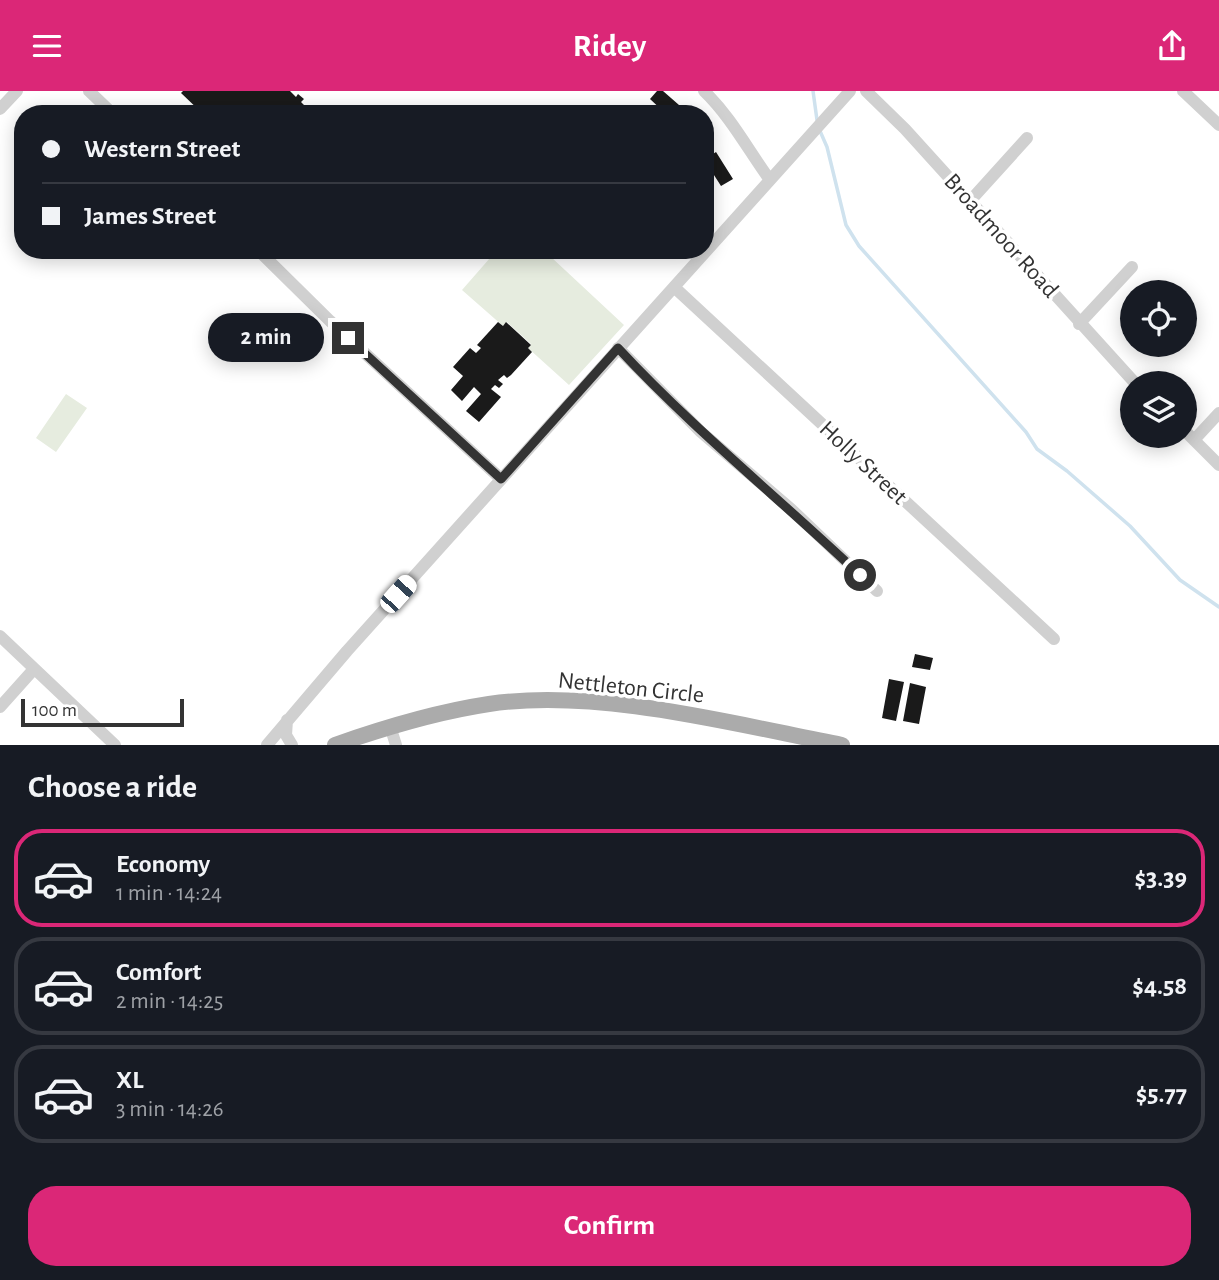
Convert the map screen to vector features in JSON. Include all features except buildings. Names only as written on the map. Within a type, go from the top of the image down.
[{"type":"main road","name":"Nettleton Circle","points":[[335,744],[429,715],[492,703],[556,701],[598,703],[681,714],[842,744]]},
{"type":"street","points":[[0,109],[16,91]]},
{"type":"street","points":[[89,91],[104,105]]},
{"type":"street","points":[[704,91],[729,119],[770,180]]},
{"type":"street","points":[[714,242],[850,91]]},
{"type":"street","name":"Broadmoor Road","points":[[866,91],[905,129],[1124,371]]},
{"type":"street","points":[[1182,91],[1219,125]]},
{"type":"street","points":[[970,201],[1027,138]]},
{"type":"street","points":[[267,259],[501,479]]},
{"type":"street","points":[[267,744],[698,259]]},
{"type":"street","points":[[1079,324],[1132,267]]},
{"type":"street","name":"Holly Street","points":[[674,286],[1054,639]]},
{"type":"street","points":[[618,348],[701,432],[791,509],[877,591]]},
{"type":"street","points":[[1197,430],[1219,413]]},
{"type":"street","points":[[1197,444],[1219,465]]},
{"type":"street","points":[[0,636],[115,744]]},
{"type":"street","points":[[0,707],[34,669]]},
{"type":"street","points":[[287,720],[286,735],[292,744]]},
{"type":"street","points":[[390,726],[396,744]]},
{"type":"shaded area","points":[[489,259],[553,259],[624,325],[569,385],[528,348],[531,344],[507,322],[503,326],[462,290]]},
{"type":"shaded area","points":[[66,394],[87,408],[56,452],[36,438]]},
{"type":"waterway","points":[[813,91],[817,120]]},
{"type":"waterway","points":[[820,131],[827,147],[846,225],[859,246],[1026,432],[1037,449],[1067,471],[1130,526],[1180,580],[1219,607]]},
{"type":"route","points":[[348,338],[501,479],[618,348],[701,432],[791,509],[860,575]]}]
